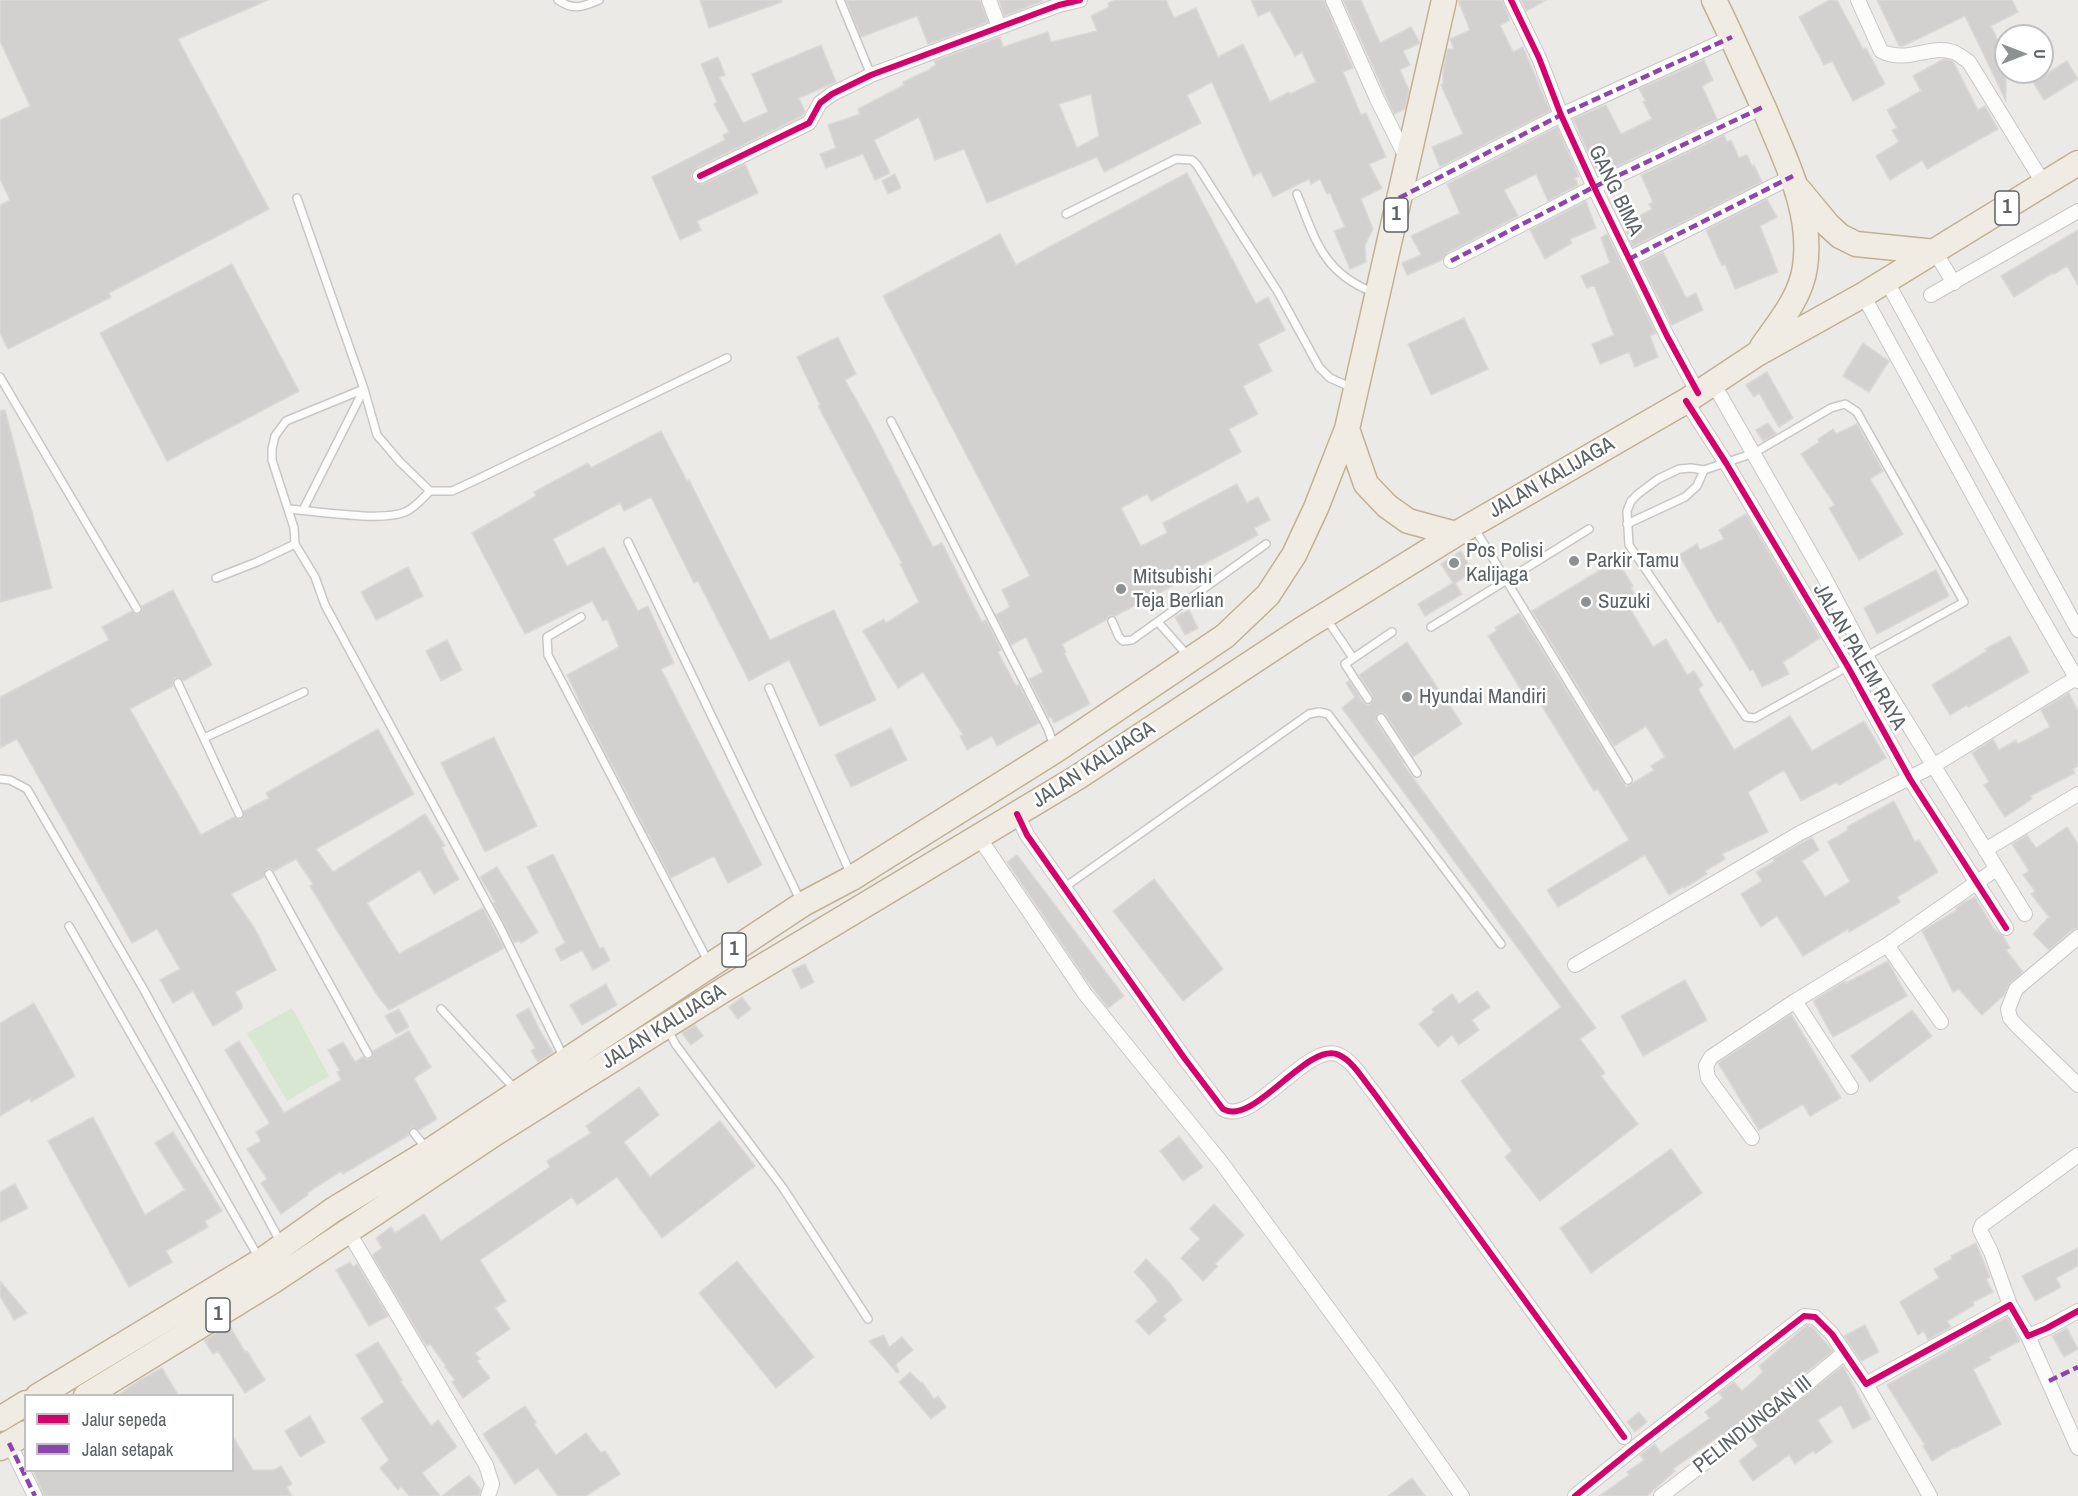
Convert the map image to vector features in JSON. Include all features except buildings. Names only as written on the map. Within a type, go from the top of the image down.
[{"type":"highway","name":"1","points":[[1347,429],[1444,0]]},
{"type":"highway","name":"1","points":[[1714,0],[1795,182],[1805,226],[1805,268],[1799,291],[1757,354]]},
{"type":"highway","name":"JALAN KALIJAGA","points":[[288,1255],[348,1231],[497,1132],[1078,777],[1324,616],[1464,529],[1699,392],[1757,354],[1863,295],[2078,163]]},
{"type":"highway","name":"1","points":[[1795,182],[1840,236],[1856,244],[1935,252]]},
{"type":"highway","name":"JALAN KALIJAGA","points":[[87,1394],[288,1255],[333,1209],[428,1152],[802,904],[852,878],[1056,750],[1225,636],[1268,595],[1294,555],[1316,508],[1347,429]]},
{"type":"highway","points":[[1347,429],[1366,484],[1387,507],[1408,521],[1464,529]]},
{"type":"highway","points":[[1056,750],[1078,777]]},
{"type":"highway","name":"JALAN KALIJAGA","points":[[40,1394],[266,1270]]},
{"type":"highway","points":[[0,1419],[24,1404]]},
{"type":"street","points":[[989,0],[999,27]]},
{"type":"street","points":[[700,176],[809,123],[820,103],[832,94],[871,75],[1060,2],[1080,0]]},
{"type":"street","points":[[1333,0],[1377,99],[1409,162]]},
{"type":"street","name":"GANG BIMA","points":[[1511,0],[1539,58],[1560,115],[1594,187],[1699,392]]},
{"type":"street","points":[[1858,0],[1881,51],[1891,56],[1910,56],[1938,50],[1953,52],[1969,62],[2044,184]]},
{"type":"street","points":[[1400,198],[1560,115],[1732,37]]},
{"type":"street","points":[[1451,261],[1594,187],[1763,107]]},
{"type":"street","points":[[1629,259],[1795,182]]},
{"type":"street","points":[[1931,295],[2078,211]]},
{"type":"street","points":[[1935,252],[1954,283]]},
{"type":"street","points":[[1886,280],[2078,630]]},
{"type":"street","points":[[1575,964],[1800,833],[1933,766],[2077,679],[2018,577],[1863,295]]},
{"type":"street","name":"JALAN PALEM RAYA","points":[[1699,392],[1754,453],[1866,656],[2025,914]]},
{"type":"street","name":"JALAN PALEM RAYA","points":[[1699,392],[1726,463],[1848,667],[1910,779],[2006,928]]},
{"type":"street","points":[[1984,850],[2078,794]]},
{"type":"street","points":[[1017,814],[1027,835],[1185,1059],[1223,1109],[1232,1113],[1239,1112],[1272,1091],[1322,1053],[1338,1054],[1348,1061],[1374,1093],[1624,1437]]},
{"type":"street","points":[[978,836],[1086,994],[1221,1162],[1385,1386],[1462,1496]]},
{"type":"street","points":[[1752,1138],[1708,1078],[1707,1066],[1711,1057],[1795,1001],[1887,945],[1996,869]]},
{"type":"street","points":[[2078,937],[2016,989],[2008,1009],[2010,1018],[2017,1026],[2078,1085]]},
{"type":"street","points":[[1887,945],[1941,1022]]},
{"type":"street","points":[[1795,1001],[1851,1087]]},
{"type":"street","points":[[2078,1155],[1982,1225],[1980,1230],[1991,1252],[2010,1305],[2028,1336],[2078,1448]]},
{"type":"street","points":[[348,1231],[486,1465],[492,1484],[488,1496]]},
{"type":"street","points":[[1866,1384],[2010,1305]]},
{"type":"street","points":[[2028,1336],[2078,1311]]},
{"type":"street","points":[[1575,1496],[1804,1316],[1815,1317],[1832,1334],[1866,1384],[1930,1496]]},
{"type":"street","name":"PELINDUNGAN III","points":[[1661,1496],[1844,1354]]},
{"type":"street","points":[[12,1442],[24,1470]]},
{"type":"street","points":[[25,1472],[35,1496]]},
{"type":"lane","points":[[558,0],[568,7],[584,6],[599,0]]},
{"type":"lane","points":[[840,0],[871,75]]},
{"type":"lane","points":[[1065,214],[1176,159],[1191,160],[1197,165],[1278,292],[1319,367],[1330,378],[1357,390]]},
{"type":"lane","points":[[1297,194],[1320,250],[1336,271],[1360,287],[1378,294]]},
{"type":"lane","points":[[297,198],[364,389],[377,435],[400,462],[430,491],[452,491],[468,484],[727,358]]},
{"type":"lane","points":[[0,377],[137,609]]},
{"type":"lane","points":[[364,389],[285,421],[275,436],[272,460],[294,528],[295,544],[315,577],[325,605],[500,927],[566,1061]]},
{"type":"lane","points":[[303,510],[364,389]]},
{"type":"lane","points":[[1845,404],[1857,412],[1964,602],[1755,718],[1746,717],[1640,563],[1629,545],[1627,524],[1627,511],[1631,501],[1658,479],[1679,469],[1704,470],[1726,463],[1754,453],[1831,408],[1845,404]]},
{"type":"lane","points":[[891,421],[1048,729],[1056,750]]},
{"type":"lane","points":[[1627,524],[1685,497],[1697,486],[1704,470]]},
{"type":"lane","points":[[288,508],[385,517],[403,513],[415,507],[430,491]]},
{"type":"lane","points":[[1464,529],[1506,581],[1628,780]]},
{"type":"lane","points":[[1431,627],[1590,529]]},
{"type":"lane","points":[[628,542],[802,904]]},
{"type":"lane","points":[[216,578],[295,544]]},
{"type":"lane","points":[[1112,621],[1119,637],[1127,642],[1266,544]]},
{"type":"lane","points":[[1324,616],[1353,658]]},
{"type":"lane","points":[[581,617],[547,637],[548,655],[710,966]]},
{"type":"lane","points":[[1158,622],[1191,659]]},
{"type":"lane","points":[[1368,699],[1345,664],[1392,632]]},
{"type":"lane","points":[[178,683],[239,814]]},
{"type":"lane","points":[[769,688],[852,878]]},
{"type":"lane","points":[[204,738],[304,692]]},
{"type":"lane","points":[[1065,887],[1309,714],[1319,712],[1328,714],[1501,944]]},
{"type":"lane","points":[[1381,718],[1417,773]]},
{"type":"lane","points":[[0,779],[10,780],[27,789],[144,990],[288,1255]]},
{"type":"lane","points":[[269,874],[368,1054]]},
{"type":"lane","points":[[69,926],[266,1270]]},
{"type":"lane","points":[[441,1010],[518,1092]]},
{"type":"lane","points":[[666,1027],[676,1045],[783,1188],[868,1319]]},
{"type":"lane","points":[[414,1133],[428,1152]]},
{"type":"green space","points":[[292,1008],[329,1076],[287,1101],[247,1033]]},
{"type":"marked path","points":[[1399,198],[1561,115],[1732,37]]},
{"type":"marked path","points":[[1451,261],[1594,187],[1763,107]]},
{"type":"marked path","points":[[1629,259],[1793,176]]},
{"type":"marked path","points":[[2049,1381],[2078,1367]]},
{"type":"marked path","points":[[9,1443],[35,1496]]},
{"type":"cycle path","points":[[700,176],[809,123],[820,103],[832,94],[871,75],[1059,5],[1080,0]]},
{"type":"cycle path","points":[[1511,0],[1539,58],[1561,115],[1594,187],[1667,336],[1698,393]]},
{"type":"cycle path","points":[[1686,401],[1726,463],[1848,667],[1910,779],[2006,928]]},
{"type":"cycle path","points":[[1017,814],[1027,835],[1185,1059],[1223,1109],[1236,1111],[1250,1106],[1297,1070],[1326,1054],[1339,1055],[1354,1066],[1624,1437]]},
{"type":"cycle path","points":[[1575,1496],[1804,1316],[1815,1317],[1832,1334],[1866,1384],[2010,1305],[2028,1336],[2078,1311]]},
{"type":"place","name":"Parkir Tamu","points":[[1574,561]]},
{"type":"place","name":"Pos Polisi Kalijaga","points":[[1454,563]]},
{"type":"place","name":"Mitsubishi Teja Berlian","points":[[1121,589]]},
{"type":"place","name":"Suzuki","points":[[1586,602]]},
{"type":"place","name":"Hyundai Mandiri","points":[[1407,697]]}]
